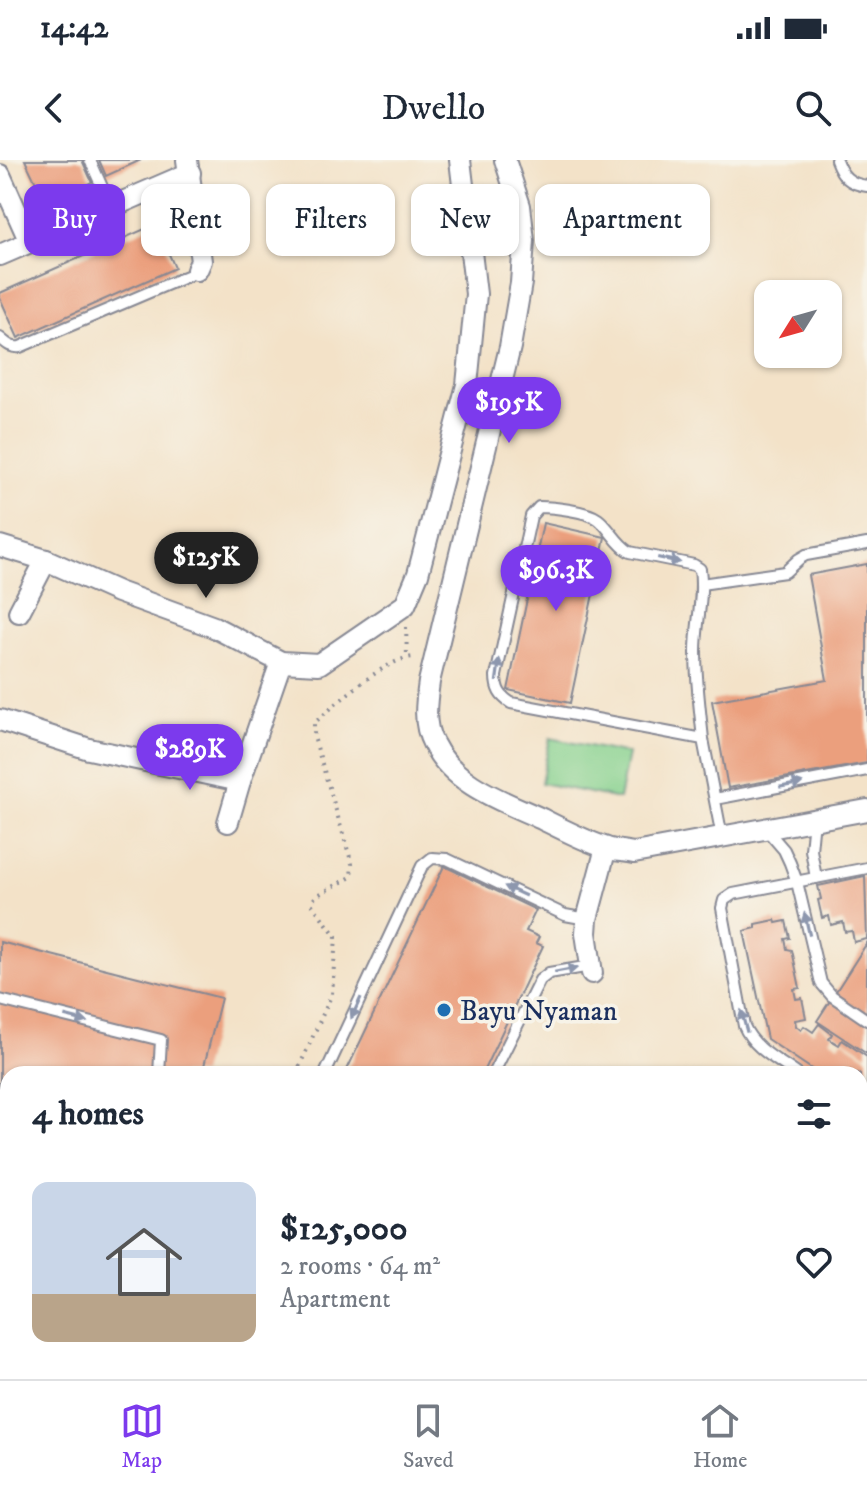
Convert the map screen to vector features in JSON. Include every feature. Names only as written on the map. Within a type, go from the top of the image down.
[{"type":"street","points":[[0,546],[46,560],[118,592],[214,627],[281,662],[319,664],[405,605],[418,574],[467,385],[476,294],[460,160]]},
{"type":"street","points":[[505,160],[520,206],[524,241],[521,283],[510,347],[434,658],[426,705],[432,742],[445,762],[460,776],[489,795],[606,848],[634,853],[867,810]]},
{"type":"street","points":[[125,200],[188,166],[201,261],[197,270]]},
{"type":"street","points":[[0,175],[24,229]]},
{"type":"street","points":[[0,255],[24,245]]},
{"type":"street","points":[[19,612],[46,560]]},
{"type":"street","points":[[228,822],[281,662]]},
{"type":"street","points":[[0,720],[89,749],[240,781]]},
{"type":"street","points":[[592,969],[587,919],[606,848]]},
{"type":"lane","points":[[90,160],[101,184]]},
{"type":"lane","points":[[836,160],[841,174],[867,186]]},
{"type":"lane","points":[[0,338],[9,346],[20,347],[197,270]]},
{"type":"lane","points":[[703,739],[511,703],[502,697],[496,687],[496,676],[534,510],[543,506],[589,515],[599,519],[630,552],[700,569],[696,651],[698,695],[703,739],[722,837]]},
{"type":"lane","points":[[701,584],[785,572],[806,555],[867,544]]},
{"type":"lane","points":[[715,799],[867,770]]},
{"type":"lane","points":[[814,819],[811,850],[816,878]]},
{"type":"lane","points":[[766,829],[784,850],[797,882],[821,983],[832,996],[867,1020]]},
{"type":"lane","points":[[329,1066],[422,866],[432,858],[447,859],[565,915],[587,919]]},
{"type":"lane","points":[[786,1066],[757,1046],[744,1026],[722,908],[724,900],[733,894],[867,868]]},
{"type":"lane","points":[[497,1066],[540,980],[549,973],[592,969]]},
{"type":"lane","points":[[0,1000],[161,1040],[159,1066]]},
{"type":"path","points":[[300,1066],[332,994],[336,936],[311,903],[316,896],[351,877],[352,864],[314,737],[314,723],[391,663],[407,656],[434,658]]},
{"type":"green space","points":[[550,738],[628,754],[619,799],[541,783]]},
{"type":"building","points":[[25,160],[82,160],[92,182],[88,184],[36,184]]},
{"type":"building","points":[[99,160],[141,160],[106,176]]},
{"type":"building","points":[[141,231],[141,256],[170,256],[175,268],[18,338],[0,293],[84,256],[125,256],[125,238]]},
{"type":"building","points":[[543,523],[605,537],[570,703],[508,690]]},
{"type":"building","points":[[867,564],[867,763],[728,788],[712,701],[827,680],[808,575]]},
{"type":"building","name":"Bayu Nyaman","points":[[444,866],[536,910],[526,931],[539,937],[536,943],[543,946],[486,1066],[349,1066]]},
{"type":"building","points":[[865,876],[867,939],[854,942],[852,931],[845,932],[843,922],[831,925],[829,916],[822,918],[818,886]]},
{"type":"building","points":[[786,921],[790,938],[785,939],[787,949],[792,950],[800,988],[794,989],[796,999],[802,998],[806,1018],[795,1020],[796,1026],[801,1030],[804,1026],[813,1032],[819,1024],[832,1034],[829,1039],[839,1045],[842,1040],[867,1057],[867,1066],[807,1066],[767,1039],[744,931],[756,928],[756,924]]},
{"type":"building","points":[[0,942],[221,998],[204,1066],[0,1066]]},
{"type":"building","points":[[867,943],[867,1054],[817,1021]]},
{"type":"place","name":"Bayu Nyaman","points":[[444,1010]]}]
